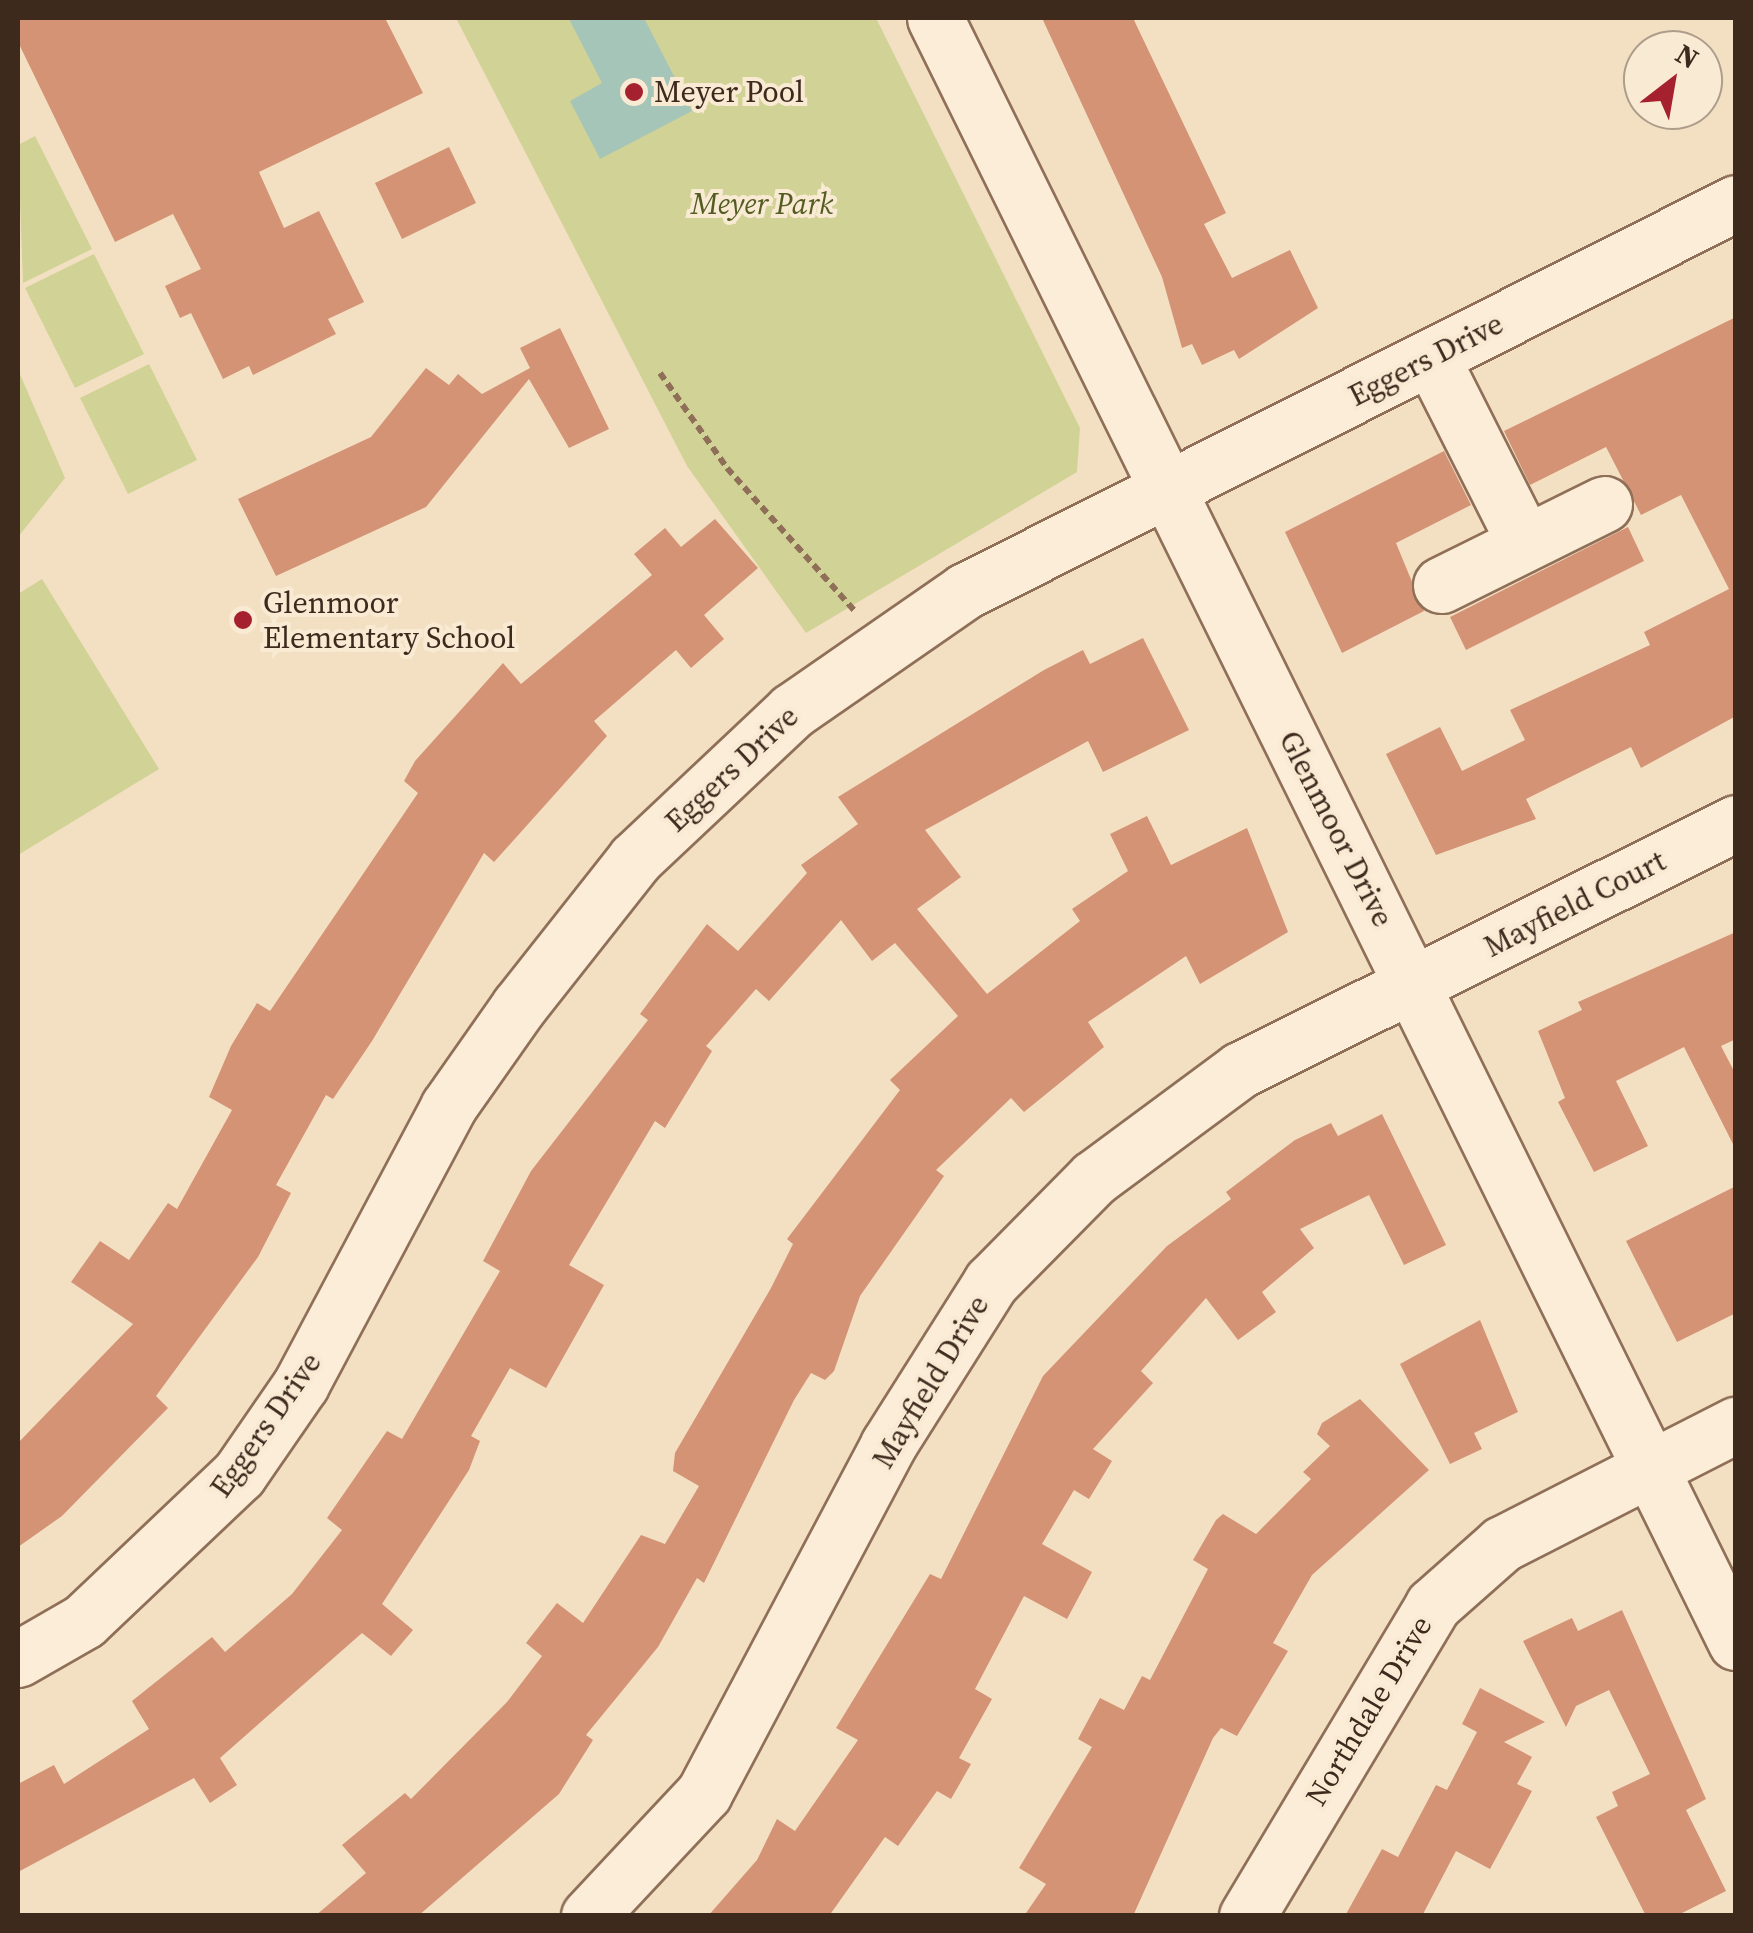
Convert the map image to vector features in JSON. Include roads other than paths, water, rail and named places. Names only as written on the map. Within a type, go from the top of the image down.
[{"type":"street","name":"Glenmoor Drive","points":[[935,18],[1736,1642]]},
{"type":"street","name":"Eggers Drive","points":[[18,1659],[84,1622],[239,1474],[302,1384],[448,1107],[635,858],[792,711],[965,591],[1736,203]]},
{"type":"street","points":[[1431,357],[1525,543]]},
{"type":"street","points":[[1440,585],[1604,504]]},
{"type":"street","name":"Mayfield Court","points":[[1414,984],[1736,823]]},
{"type":"street","name":"Mayfield Drive","points":[[589,1916],[704,1794],[888,1445],[991,1282],[1094,1178],[1240,1070],[1414,984]]},
{"type":"street","name":"Northdale Drive","points":[[1247,1916],[1433,1605],[1502,1544],[1646,1466],[1736,1425]]},
{"type":"place","name":"Meyer Pool","points":[[634,92]]},
{"type":"place","name":"Glenmoor Elementary School","points":[[243,620]]},
{"type":"park label","name":"Meyer Park","points":[[762,204]]}]
